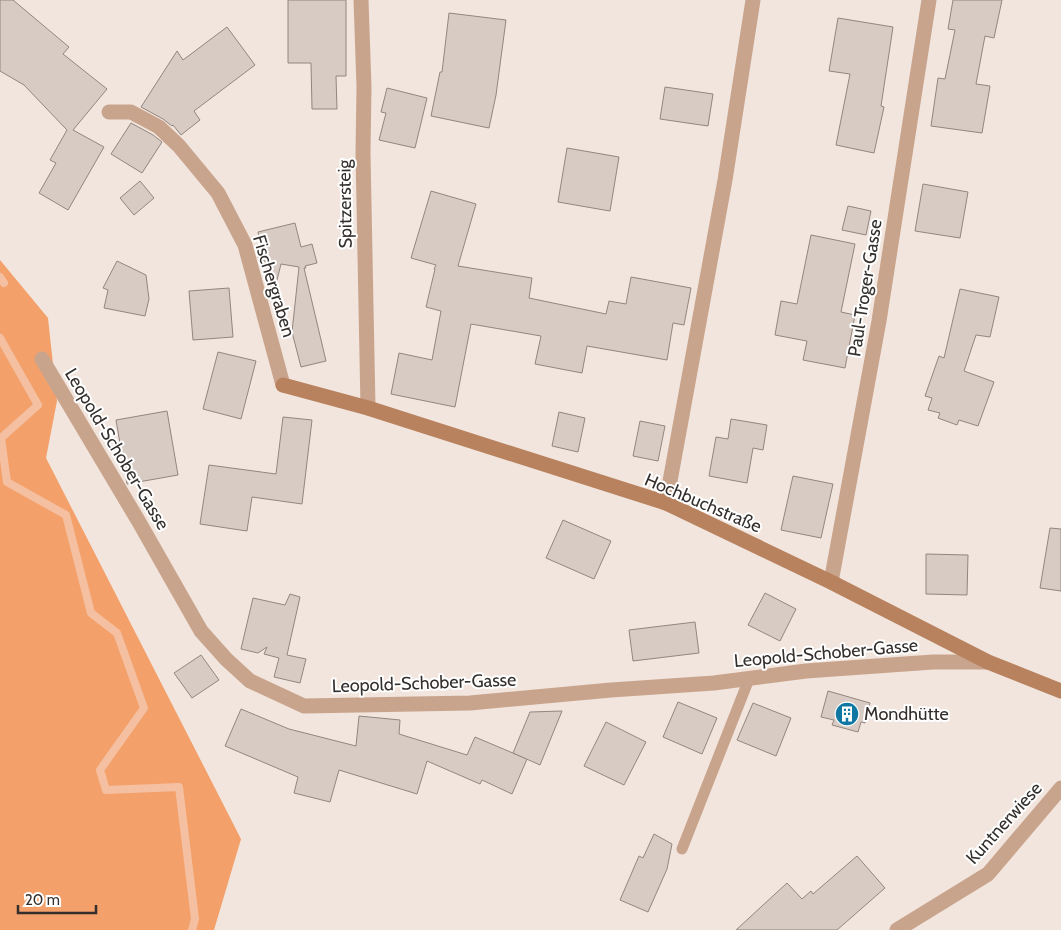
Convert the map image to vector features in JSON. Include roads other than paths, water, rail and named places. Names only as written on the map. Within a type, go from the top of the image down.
[{"type":"street","name":"Spitzersteig","points":[[361,0],[364,87],[363,153],[368,408]]},
{"type":"street","points":[[666,503],[725,180],[753,0]]},
{"type":"street","name":"Paul-Troger-Gasse","points":[[831,582],[879,321],[929,0]]},
{"type":"street","name":"Fischergraben","points":[[109,112],[132,112],[158,127],[179,146],[218,193],[245,245],[283,385]]},
{"type":"street","name":"Leopold-Schober-Gasse","points":[[42,359],[140,522],[201,631],[226,660],[250,681],[304,706],[470,703],[714,683],[815,670],[933,662],[988,662]]},
{"type":"street","name":"Hochbuchstraße","points":[[283,385],[368,408],[666,503],[831,582],[988,662],[1061,691]]},
{"type":"street","name":"Kuntnerwiese","points":[[897,930],[988,874],[1061,788]]},
{"type":"lane","points":[[682,849],[749,678]]},
{"type":"waterway","points":[[0,277],[4,283]]},
{"type":"waterway","points":[[0,338],[38,405],[1,438],[7,482],[66,515],[91,613],[117,633],[144,708],[100,770],[106,790],[179,787],[195,919],[192,930]]},
{"type":"place","name":"Mondhütte","points":[[847,714]]}]
